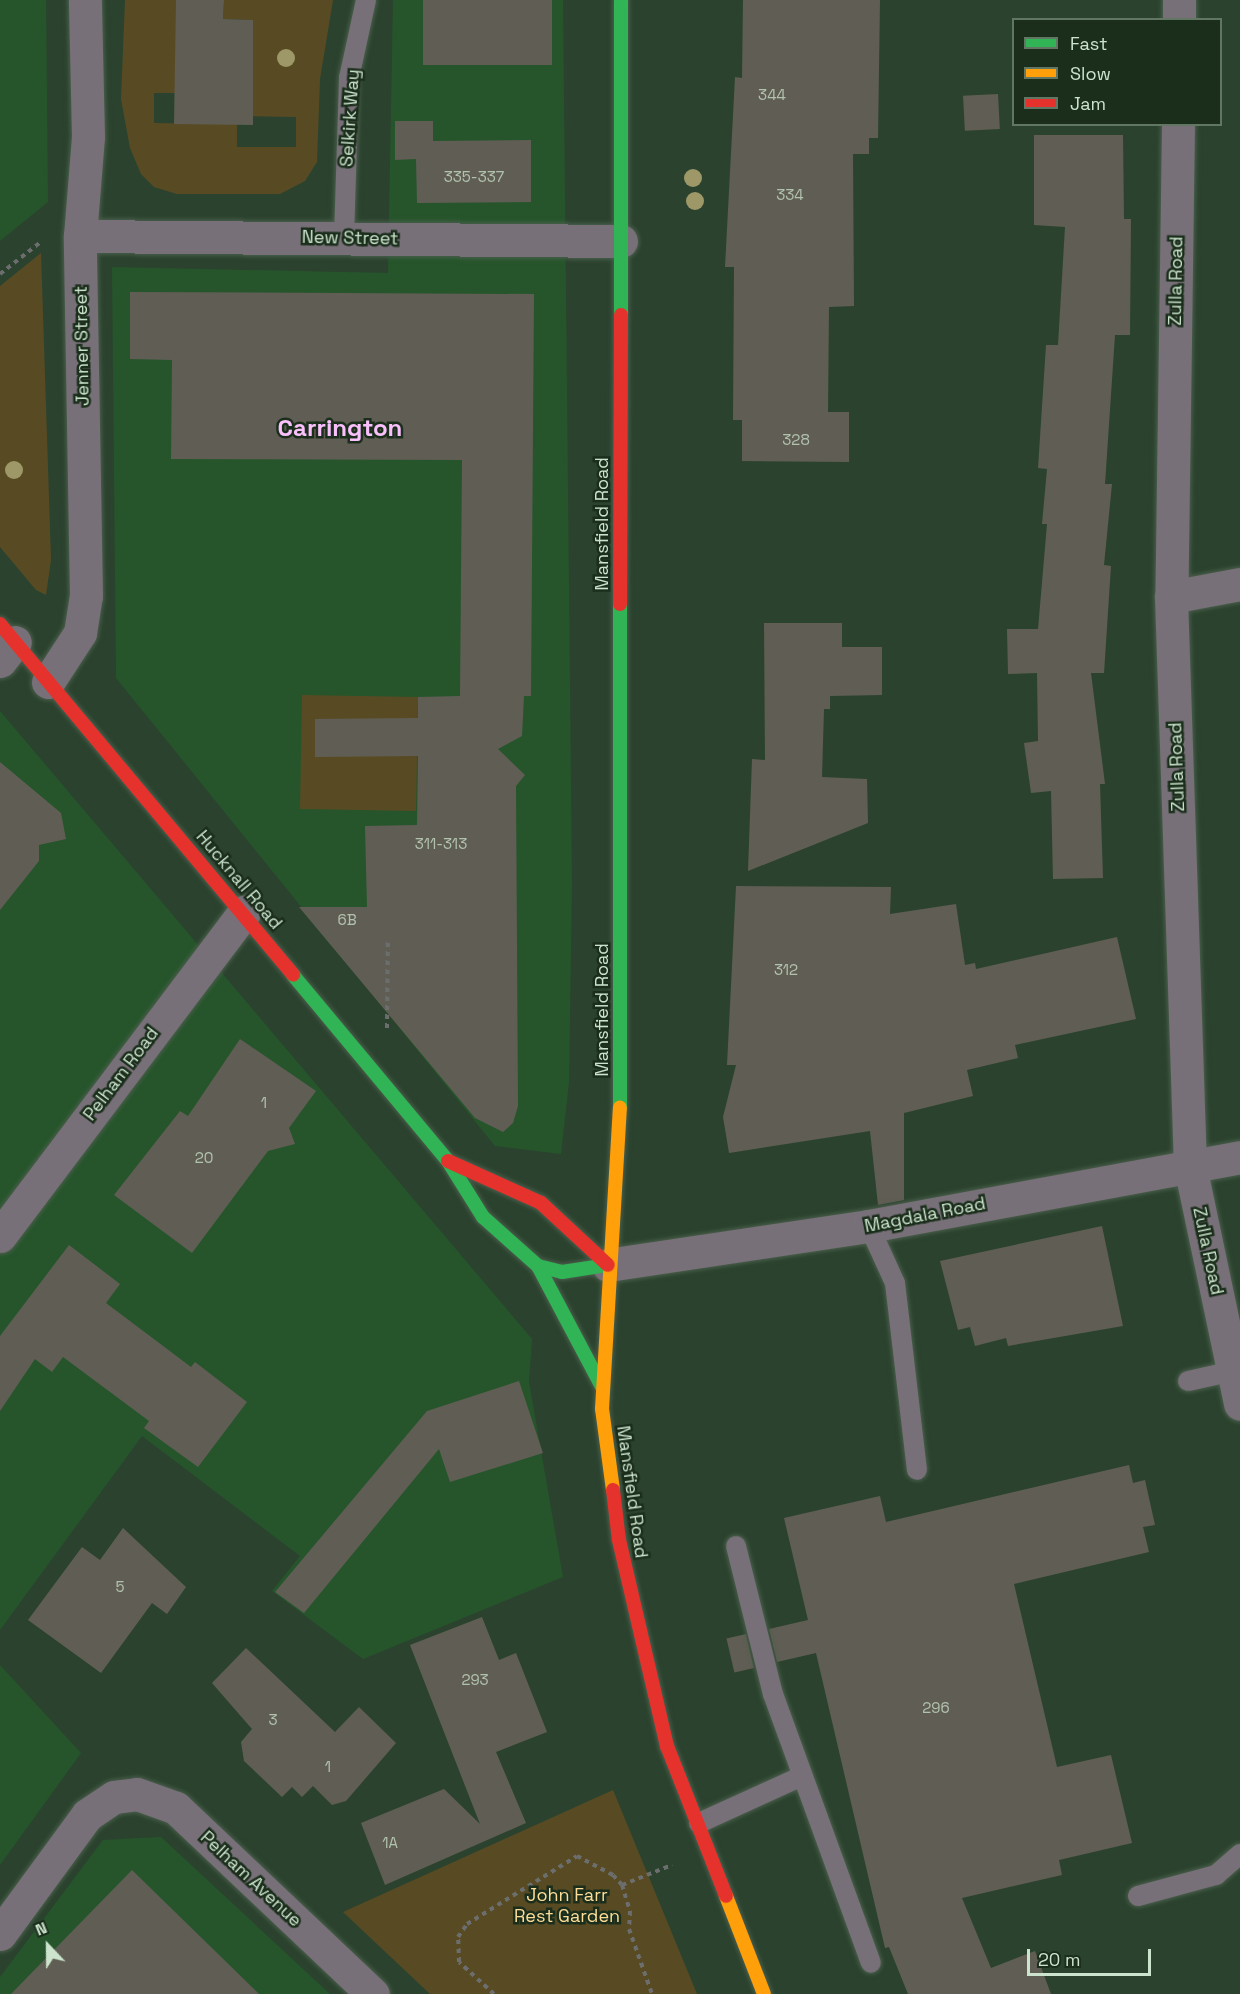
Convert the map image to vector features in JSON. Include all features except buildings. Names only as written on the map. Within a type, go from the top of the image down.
[{"type":"main road","name":"Mansfield Road","points":[[621,0],[620,1155],[608,1266],[602,1387],[619,1540],[639,1644],[667,1746],[710,1850],[764,1994]]},
{"type":"main road","name":"Hucknall Road","points":[[5,642],[48,682],[244,912],[448,1161],[483,1217],[538,1266]]},
{"type":"main road","name":"Hucknall Road","points":[[448,1161],[541,1203],[608,1266]]},
{"type":"main road","points":[[538,1266],[562,1272],[608,1266]]},
{"type":"main road","points":[[538,1266],[602,1387]]},
{"type":"street","name":"Jenner Street","points":[[48,682],[81,633],[86,596],[80,236],[88,137],[85,0]]},
{"type":"street","points":[[1179,0],[1179,18]]},
{"type":"street","name":"Zulla Road","points":[[1178,126],[1171,597],[1190,1166],[1240,1404]]},
{"type":"street","name":"New Street","points":[[80,236],[621,241]]},
{"type":"street","points":[[1171,597],[1240,584]]},
{"type":"street","name":"Pelham Road","points":[[0,1236],[244,912]]},
{"type":"street","name":"Magdala Road","points":[[608,1266],[869,1226],[1240,1157]]},
{"type":"street","name":"Pelham Avenue","points":[[0,1934],[87,1815],[114,1797],[136,1794],[176,1808],[374,1994]]},
{"type":"lane","name":"Selkirk Way","points":[[344,238],[349,78],[366,0]]},
{"type":"lane","points":[[869,1226],[895,1283],[917,1470]]},
{"type":"lane","points":[[1188,1381],[1233,1371]]},
{"type":"lane","points":[[736,1546],[753,1629],[802,1776],[871,1963]]},
{"type":"lane","points":[[699,1822],[802,1776]]},
{"type":"lane","points":[[1138,1896],[1216,1875],[1240,1854]]},
{"type":"path","points":[[385,1084],[388,938]]},
{"type":"path","points":[[622,1885],[710,1850]]},
{"type":"path","points":[[494,1994],[459,1962],[458,1937],[467,1924],[568,1857],[591,1861],[622,1885],[630,1911],[629,1929],[652,1994]]},
{"type":"shaded area","points":[[0,0],[46,0],[48,202],[0,241]]},
{"type":"shaded area","points":[[393,0],[563,0],[572,884],[569,1082],[561,1154],[495,1146],[116,678],[112,267],[388,273]]},
{"type":"shaded area","points":[[0,711],[532,1339],[529,1382],[563,1577],[363,1659],[272,1591],[300,1556],[142,1436],[0,1630]]},
{"type":"shaded area","points":[[0,1665],[81,1753],[0,1865]]},
{"type":"shaded area","points":[[161,1837],[330,1994],[0,1994],[0,1977],[103,1840]]},
{"type":"green space","points":[[125,0],[176,0],[178,93],[154,93],[154,123],[215,124],[253,77],[253,20],[223,19],[224,0],[333,0],[320,79],[317,162],[305,181],[280,194],[177,194],[154,187],[141,174],[130,148],[121,99]],"holes":[[[237,116],[296,117],[296,147],[237,147]]]},
{"type":"green space","points":[[41,253],[51,560],[46,595],[36,590],[0,547],[0,286]]},
{"type":"green space","points":[[302,695],[418,697],[416,811],[300,809]]},
{"type":"green space","name":"John Farr Rest Garden","points":[[613,1790],[697,1994],[430,1994],[343,1912]]},
{"type":"traffic: fast","points":[[621,0],[621,315]]},
{"type":"traffic: fast","points":[[620,604],[620,1108]]},
{"type":"traffic: fast","points":[[293,975],[448,1161],[483,1217],[538,1266],[562,1272],[608,1265]]},
{"type":"traffic: fast","points":[[538,1266],[602,1387]]},
{"type":"traffic: slow","points":[[613,1490],[602,1409],[620,1108]]},
{"type":"traffic: slow","points":[[726,1896],[764,1994]]},
{"type":"traffic: jam","points":[[620,604],[621,315]]},
{"type":"traffic: jam","points":[[0,624],[293,975]]},
{"type":"traffic: jam","points":[[448,1161],[541,1203],[608,1265]]},
{"type":"traffic: jam","points":[[613,1490],[619,1540],[667,1746],[726,1896]]},
{"type":"district","name":"Carrington","points":[[340,428]]}]
